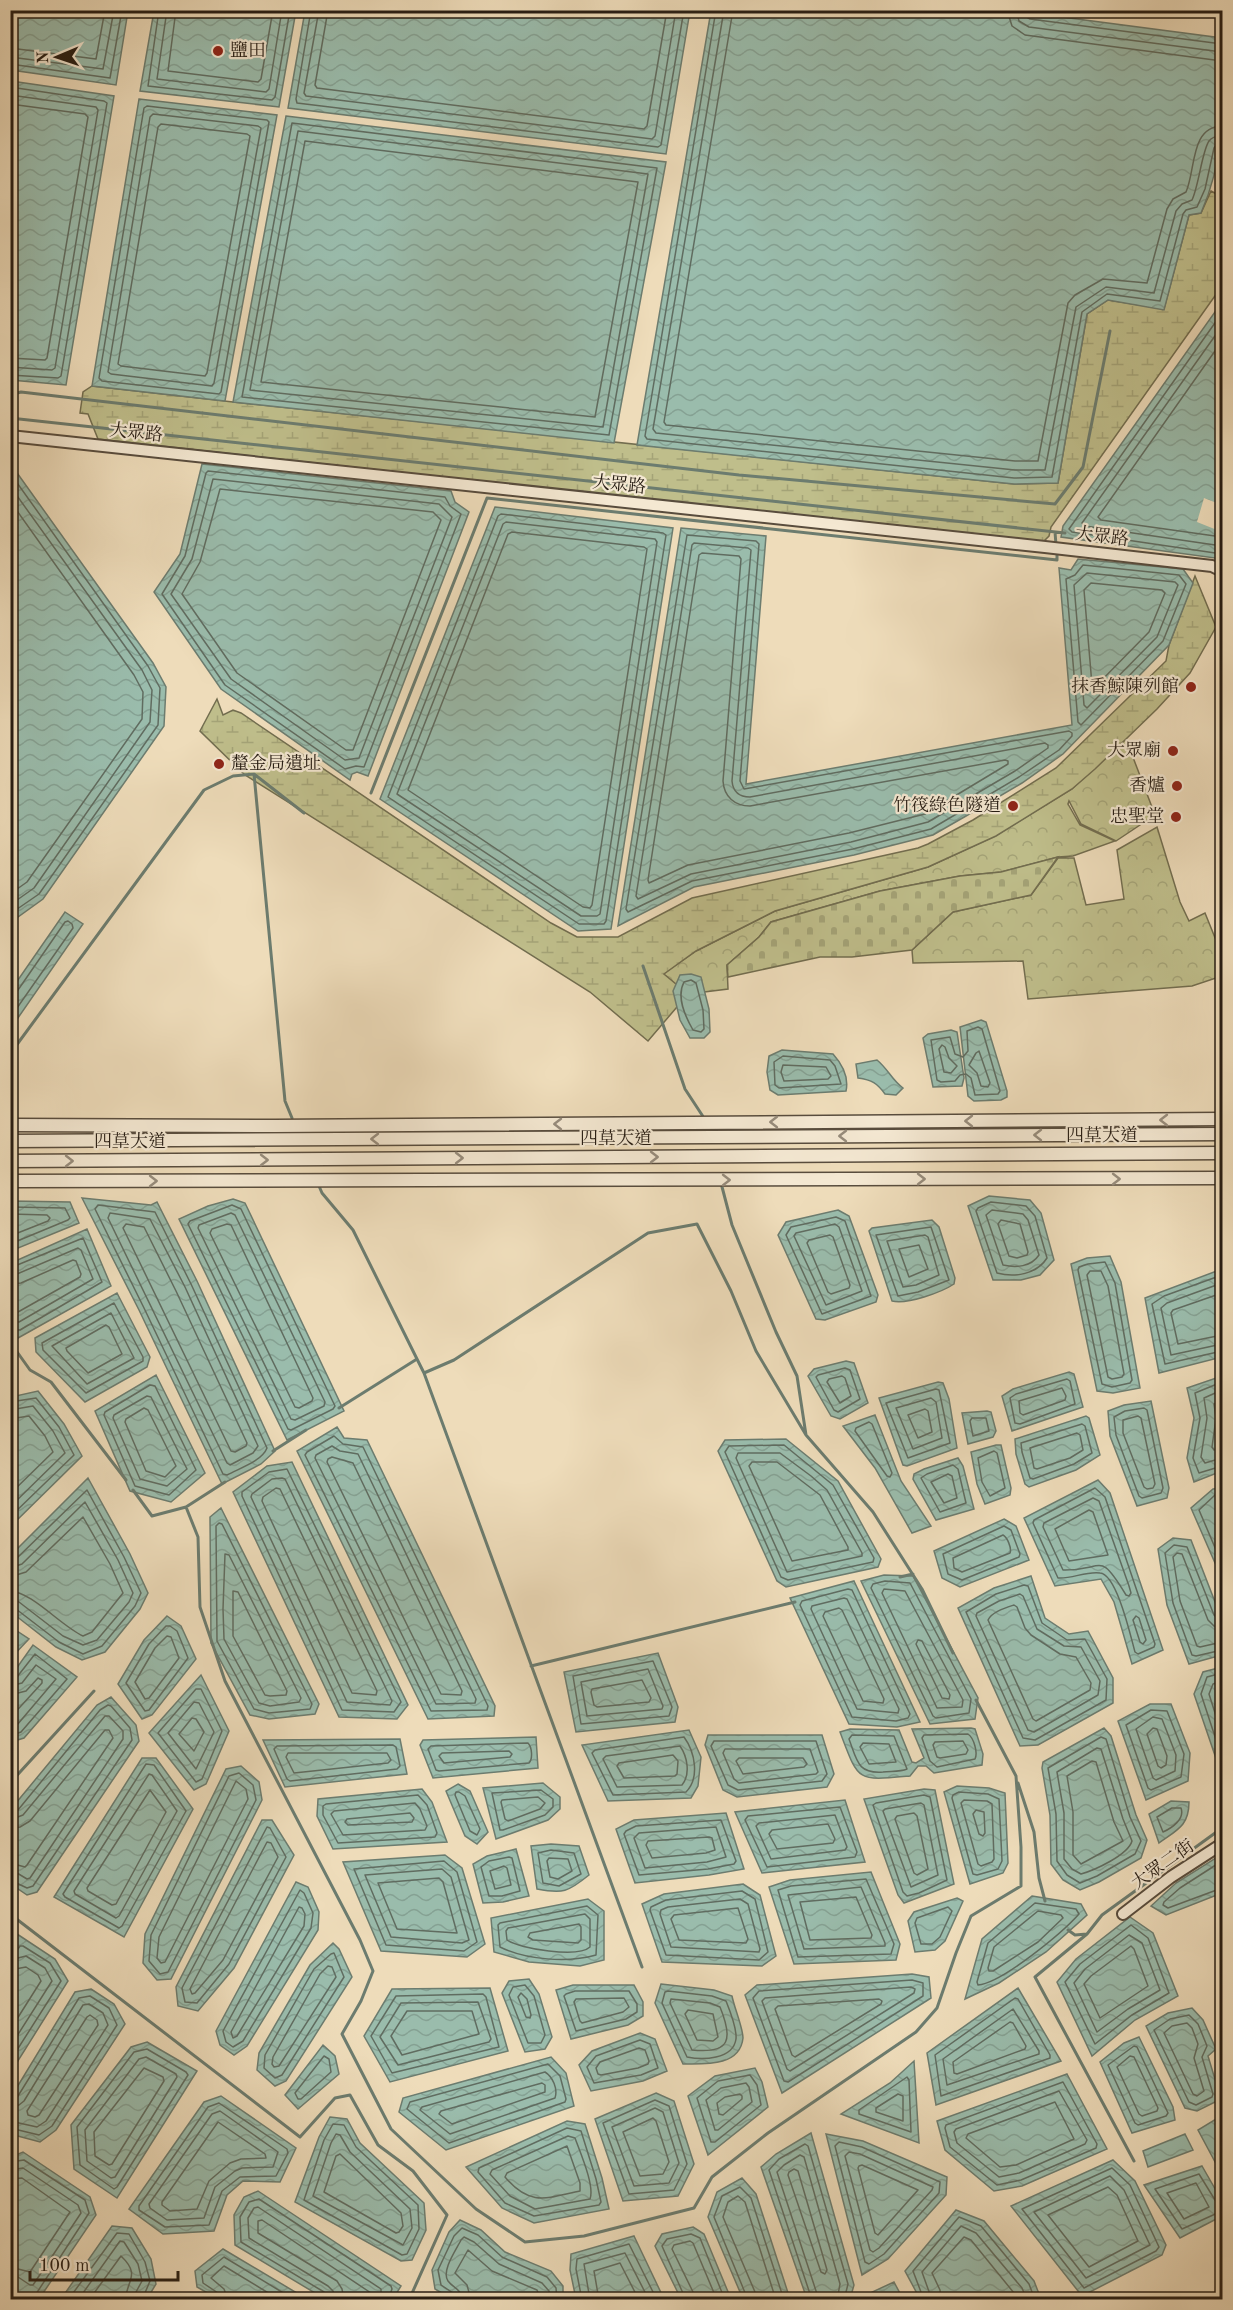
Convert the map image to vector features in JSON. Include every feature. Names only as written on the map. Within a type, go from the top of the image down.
[{"type":"street","name":"大眾路","points":[[10,436],[1045,547],[1212,566],[1222,571]]},
{"type":"street","name":"四草大道","points":[[10,1125],[287,1126],[1222,1119]]},
{"type":"street","name":"四草大道","points":[[10,1141],[1222,1134]]},
{"type":"street","name":"四草大道","points":[[10,1161],[1222,1153]]},
{"type":"street","points":[[10,1181],[1222,1178]]},
{"type":"street","name":"大眾二街","points":[[1123,1914],[1171,1876],[1222,1844]]},
{"type":"street","points":[[1217,2300],[1222,2293]]},
{"type":"green space","points":[[1211,191],[1222,197],[1222,286],[1051,527],[1049,536],[1042,543],[98,439],[88,414],[80,413],[83,392],[92,386],[1014,484],[1058,483],[1087,314],[1108,300],[1164,309],[1189,215],[1201,213]]},
{"type":"green space","points":[[1195,576],[1216,627],[1190,673],[1157,709],[1072,789],[996,836],[928,867],[775,911],[696,951],[664,974],[688,994],[648,1041],[590,992],[245,775],[200,731],[217,699],[223,715],[233,710],[241,713],[551,923],[577,937],[618,937],[692,898],[918,848],[973,820],[1056,768],[1166,661],[1169,645]]},
{"type":"green space","points":[[1126,739],[1155,815],[1116,841],[1081,824],[1069,801],[1068,804],[1080,825],[1115,841],[1073,856],[1058,857],[1001,872],[960,876],[880,891],[771,922],[759,937],[727,965],[728,989],[688,994],[663,974],[696,951],[775,911],[928,867],[995,836],[1072,789]]},
{"type":"green space","points":[[1157,827],[1180,902],[1189,921],[1205,913],[1222,955],[1222,976],[1192,986],[1028,999],[1023,961],[913,963],[912,950],[953,912],[1031,895],[1058,858],[1074,858],[1086,905],[1124,899],[1117,850]]},
{"type":"green space","points":[[1058,857],[1031,895],[953,912],[912,950],[852,957],[820,957],[728,977],[727,965],[759,937],[771,922],[880,891],[960,876],[1001,872]]},
{"type":"water","points":[[11,10],[128,11],[116,85],[11,70]]},
{"type":"water","points":[[1008,10],[1222,38],[1222,127],[1215,170],[1201,213],[1189,215],[1164,310],[1108,300],[1087,314],[1058,483],[1014,484],[637,445],[711,11]]},
{"type":"water","name":"鹽田","points":[[154,11],[296,11],[279,107],[140,91]]},
{"type":"water","points":[[305,11],[690,11],[666,154],[288,108]]},
{"type":"water","points":[[11,81],[114,96],[66,385],[11,380]]},
{"type":"water","points":[[139,99],[277,115],[225,401],[92,386]]},
{"type":"water","points":[[286,116],[666,162],[614,443],[233,402]]},
{"type":"water","points":[[1222,302],[1222,559],[1061,537],[1063,526]]},
{"type":"water","points":[[10,463],[153,663],[166,687],[164,726],[43,899],[11,922]]},
{"type":"water","points":[[202,464],[451,491],[455,502],[469,512],[368,776],[357,772],[352,774],[350,780],[221,689],[154,592],[180,554]]},
{"type":"water","points":[[495,507],[673,528],[611,929],[578,931],[380,799]]},
{"type":"water","points":[[681,528],[766,536],[746,784],[1072,725],[1059,568],[1071,570],[1078,559],[1183,569],[1193,583],[1169,645],[1063,754],[1022,783],[933,835],[854,855],[694,887],[618,926]]},
{"type":"water","points":[[65,912],[83,924],[11,1028],[11,990]]},
{"type":"water","points":[[691,974],[701,977],[709,1009],[710,1032],[704,1038],[690,1038],[680,1020],[673,991],[680,975]]},
{"type":"water","points":[[981,1020],[986,1022],[1007,1091],[1007,1097],[1001,1100],[974,1101],[968,1096],[960,1027]]},
{"type":"water","points":[[951,1030],[957,1032],[964,1078],[962,1086],[933,1087],[923,1038],[928,1034]]},
{"type":"water","points":[[782,1050],[833,1054],[844,1071],[846,1091],[778,1095],[770,1090],[767,1072],[769,1056]]},
{"type":"water","points":[[877,1060],[903,1088],[896,1095],[885,1094],[874,1083],[858,1078],[856,1064]]},
{"type":"water","points":[[989,1196],[1030,1200],[1041,1213],[1054,1260],[1040,1275],[1021,1280],[993,1280],[968,1206]]},
{"type":"water","points":[[82,1198],[151,1205],[157,1202],[197,1281],[275,1451],[261,1464],[222,1484],[139,1310]]},
{"type":"water","points":[[233,1199],[245,1203],[344,1411],[287,1440],[179,1219],[208,1206]]},
{"type":"water","points":[[11,1201],[70,1202],[79,1223],[11,1251]]},
{"type":"water","points":[[838,1210],[849,1216],[878,1295],[876,1302],[825,1320],[816,1319],[778,1235],[786,1222]]},
{"type":"water","points":[[932,1220],[939,1227],[955,1278],[954,1284],[924,1297],[892,1301],[869,1231],[872,1228]]},
{"type":"water","points":[[87,1229],[111,1286],[18,1338],[11,1333],[11,1263]]},
{"type":"water","points":[[1110,1256],[1121,1282],[1140,1388],[1113,1393],[1097,1391],[1071,1264],[1087,1258]]},
{"type":"water","points":[[1222,1269],[1222,1357],[1159,1373],[1145,1298]]},
{"type":"water","points":[[117,1293],[150,1357],[147,1367],[85,1402],[36,1352],[35,1338]]},
{"type":"water","points":[[846,1361],[854,1363],[868,1403],[840,1419],[831,1416],[808,1376],[814,1369]]},
{"type":"water","points":[[1069,1372],[1074,1374],[1083,1407],[1012,1431],[1002,1396],[1013,1389]]},
{"type":"water","points":[[156,1375],[205,1473],[171,1502],[130,1491],[95,1411]]},
{"type":"water","points":[[1222,1376],[1222,1471],[1194,1482],[1187,1458],[1194,1418],[1187,1388]]},
{"type":"water","points":[[938,1382],[943,1383],[949,1399],[957,1448],[907,1466],[903,1465],[879,1398]]},
{"type":"water","points":[[38,1391],[64,1424],[82,1456],[11,1526],[11,1397]]},
{"type":"water","points":[[1151,1401],[1169,1488],[1167,1498],[1137,1506],[1110,1436],[1108,1411],[1124,1405]]},
{"type":"water","points":[[991,1412],[996,1431],[993,1437],[968,1444],[962,1413]]},
{"type":"water","points":[[875,1415],[901,1481],[931,1526],[912,1533],[875,1468],[843,1426]]},
{"type":"water","points":[[1086,1416],[1089,1418],[1100,1455],[1076,1470],[1029,1487],[1025,1484],[1016,1454],[1015,1439]]},
{"type":"water","points":[[337,1427],[344,1438],[367,1440],[495,1706],[494,1716],[428,1719],[297,1451]]},
{"type":"water","points":[[786,1439],[838,1481],[881,1559],[878,1567],[786,1587],[777,1581],[718,1451],[725,1440]]},
{"type":"water","points":[[1001,1445],[1011,1488],[1010,1495],[985,1504],[977,1484],[971,1452]]},
{"type":"water","points":[[958,1458],[963,1466],[974,1509],[936,1520],[913,1479],[914,1474]]},
{"type":"water","points":[[292,1462],[408,1705],[397,1719],[339,1717],[233,1492],[267,1466]]},
{"type":"water","points":[[88,1478],[130,1554],[148,1593],[140,1609],[105,1652],[82,1660],[56,1647],[11,1612],[10,1556]]},
{"type":"water","points":[[1098,1480],[1110,1493],[1163,1650],[1132,1664],[1114,1602],[1101,1579],[1055,1586],[1024,1518]]},
{"type":"water","points":[[1222,1488],[1222,1579],[1191,1508],[1213,1489]]},
{"type":"water","points":[[221,1508],[319,1704],[315,1714],[269,1719],[250,1715],[211,1643],[210,1517]]},
{"type":"water","points":[[1004,1519],[1016,1526],[1029,1560],[960,1587],[942,1578],[934,1551]]},
{"type":"water","points":[[1173,1538],[1191,1540],[1222,1620],[1222,1655],[1189,1664],[1167,1605],[1158,1549]]},
{"type":"water","points":[[884,1575],[913,1576],[978,1698],[975,1719],[930,1724],[861,1581]]},
{"type":"water","points":[[1031,1576],[1045,1618],[1069,1634],[1088,1631],[1113,1678],[1113,1703],[1038,1745],[1020,1746],[958,1608],[994,1588]]},
{"type":"water","points":[[854,1581],[920,1722],[897,1727],[849,1724],[790,1598]]},
{"type":"water","points":[[167,1616],[181,1626],[196,1659],[152,1715],[142,1719],[118,1684],[144,1640]]},
{"type":"water","points":[[11,1627],[29,1639],[10,1658]]},
{"type":"water","points":[[33,1645],[77,1677],[24,1738],[11,1742],[11,1676]]},
{"type":"water","points":[[658,1653],[678,1707],[675,1722],[576,1732],[564,1672]]},
{"type":"water","points":[[1222,1667],[1222,1776],[1194,1694],[1203,1672]]},
{"type":"water","points":[[201,1675],[229,1731],[206,1784],[194,1790],[149,1733]]},
{"type":"water","points":[[111,1697],[136,1725],[139,1741],[37,1892],[27,1895],[11,1884],[11,1809],[97,1705]]},
{"type":"water","points":[[1150,1704],[1171,1704],[1190,1753],[1188,1781],[1146,1800],[1118,1721]]},
{"type":"water","points":[[1104,1728],[1111,1736],[1136,1815],[1147,1840],[1141,1858],[1080,1890],[1063,1880],[1051,1864],[1050,1815],[1042,1768],[1043,1762]]},
{"type":"water","points":[[850,1729],[899,1730],[912,1762],[916,1763],[924,1758],[912,1729],[975,1729],[983,1754],[982,1765],[934,1773],[926,1766],[918,1766],[910,1776],[879,1778],[862,1775],[856,1769],[840,1732]]},
{"type":"water","points":[[689,1730],[701,1757],[698,1786],[691,1798],[608,1801],[582,1745]]},
{"type":"water","points":[[708,1735],[822,1735],[834,1774],[827,1787],[737,1797],[723,1790],[705,1745]]},
{"type":"water","points":[[536,1737],[538,1768],[433,1778],[420,1745],[423,1740]]},
{"type":"water","points":[[400,1739],[407,1774],[285,1787],[263,1740]]},
{"type":"water","points":[[142,1758],[156,1758],[193,1809],[124,1937],[54,1897]]},
{"type":"water","points":[[241,1766],[259,1782],[262,1800],[171,1979],[157,1980],[143,1963],[145,1934],[226,1769]]},
{"type":"water","points":[[543,1783],[560,1797],[560,1809],[548,1820],[496,1839],[483,1788]]},
{"type":"water","points":[[458,1784],[470,1791],[488,1832],[477,1844],[465,1836],[446,1791]]},
{"type":"water","points":[[957,1786],[989,1788],[1005,1793],[1008,1863],[1003,1873],[970,1884],[944,1792]]},
{"type":"water","points":[[422,1789],[432,1802],[447,1842],[333,1849],[317,1816],[318,1799]]},
{"type":"water","points":[[924,1789],[935,1790],[954,1884],[904,1903],[898,1895],[864,1799]]},
{"type":"water","points":[[845,1800],[865,1862],[762,1873],[735,1812]]},
{"type":"water","points":[[1171,1801],[1189,1802],[1187,1817],[1181,1827],[1159,1843],[1149,1814]]},
{"type":"water","points":[[726,1813],[744,1869],[635,1883],[616,1829],[634,1820]]},
{"type":"water","points":[[262,1820],[272,1820],[294,1855],[234,1968],[198,2011],[178,2006],[176,1987]]},
{"type":"water","points":[[551,1844],[579,1846],[589,1875],[565,1890],[537,1889],[531,1846]]},
{"type":"water","points":[[516,1849],[529,1896],[503,1902],[483,1903],[473,1864],[487,1856]]},
{"type":"water","points":[[1222,1854],[1222,1893],[1166,1915],[1151,1906],[1176,1883]]},
{"type":"water","points":[[445,1855],[462,1868],[485,1944],[467,1957],[381,1951],[343,1862]]},
{"type":"water","points":[[871,1872],[900,1944],[896,1960],[794,1964],[769,1887],[790,1880]]},
{"type":"water","points":[[296,1882],[308,1887],[319,1912],[318,1930],[247,2046],[234,2055],[220,2045],[216,2031]]},
{"type":"water","points":[[743,1884],[760,1895],[776,1956],[762,1966],[662,1962],[642,1904],[664,1894]]},
{"type":"water","points":[[1032,1896],[1081,1904],[1087,1915],[1046,1952],[999,1983],[965,1999],[982,1939]]},
{"type":"water","points":[[957,1898],[963,1901],[945,1941],[935,1950],[915,1952],[908,1921],[914,1912]]},
{"type":"water","points":[[588,1899],[604,1911],[604,1960],[580,1966],[529,1962],[494,1952],[491,1918]]},
{"type":"water","points":[[1130,1917],[1153,1933],[1178,1996],[1135,2020],[1092,2056],[1057,1982],[1076,1959]]},
{"type":"water","points":[[17,1934],[55,1959],[68,1981],[11,2072],[10,1955]]},
{"type":"water","points":[[333,1943],[339,1949],[352,1977],[286,2081],[275,2086],[257,2070],[259,2053],[310,1965]]},
{"type":"water","points":[[912,1974],[929,1977],[931,1998],[782,2093],[745,1995],[757,1985]]},
{"type":"water","points":[[529,1979],[539,1994],[552,2037],[545,2049],[525,2052],[502,1993],[509,1981]]},
{"type":"water","points":[[661,1984],[714,1990],[732,1996],[743,2038],[735,2054],[720,2062],[683,2064],[655,2003]]},
{"type":"water","points":[[573,1985],[634,1985],[643,2002],[643,2016],[628,2025],[571,2039],[556,1990]]},
{"type":"water","points":[[490,1988],[508,2051],[390,2082],[364,2036],[392,1989]]},
{"type":"water","points":[[1018,1988],[1061,2061],[936,2105],[927,2053]]},
{"type":"water","points":[[91,1989],[114,2004],[125,2024],[56,2130],[40,2142],[14,2135],[11,2133],[11,2097],[75,1992]]},
{"type":"water","points":[[1192,2008],[1203,2020],[1216,2049],[1208,2056],[1221,2099],[1197,2111],[1185,2108],[1146,2026],[1168,2013]]},
{"type":"water","points":[[640,2033],[655,2039],[667,2071],[643,2081],[591,2091],[579,2065],[592,2051]]},
{"type":"water","points":[[1139,2037],[1173,2107],[1175,2120],[1132,2133],[1100,2062],[1124,2043]]},
{"type":"water","points":[[147,2042],[197,2071],[117,2198],[74,2169],[71,2125],[131,2047]]},
{"type":"water","points":[[323,2045],[335,2056],[339,2074],[298,2109],[285,2095]]},
{"type":"water","points":[[551,2057],[566,2073],[574,2106],[446,2150],[399,2112],[403,2098]]},
{"type":"water","points":[[914,2061],[919,2143],[841,2114],[890,2083]]},
{"type":"water","points":[[755,2068],[762,2082],[768,2107],[708,2155],[688,2096],[715,2076]]},
{"type":"water","points":[[1067,2074],[1107,2149],[1022,2186],[994,2191],[945,2150],[937,2121]]},
{"type":"water","points":[[656,2093],[674,2101],[694,2164],[678,2196],[623,2201],[595,2119]]},
{"type":"water","points":[[221,2096],[296,2148],[280,2182],[243,2181],[227,2195],[214,2231],[163,2234],[129,2209],[204,2102]]},
{"type":"water","points":[[330,2117],[347,2119],[360,2143],[424,2203],[426,2230],[412,2260],[401,2261],[295,2202],[319,2137]]},
{"type":"water","points":[[1216,2119],[1222,2120],[1222,2175],[1198,2130]]},
{"type":"water","points":[[567,2121],[585,2124],[609,2209],[534,2223],[502,2208],[466,2167]]},
{"type":"water","points":[[811,2133],[854,2285],[850,2299],[807,2299],[761,2167],[776,2154]]},
{"type":"water","points":[[826,2134],[863,2141],[947,2177],[946,2195],[888,2259],[862,2275]]},
{"type":"water","points":[[1185,2134],[1193,2150],[1148,2167],[1143,2151]]},
{"type":"water","points":[[23,2152],[90,2197],[96,2215],[39,2299],[26,2299],[11,2288],[11,2157]]},
{"type":"water","points":[[1113,2160],[1135,2181],[1166,2245],[1162,2255],[1082,2296],[1011,2206]]},
{"type":"water","points":[[1202,2166],[1222,2201],[1222,2216],[1180,2238],[1144,2185]]},
{"type":"water","points":[[742,2178],[756,2194],[790,2299],[743,2299],[708,2217],[717,2192]]},
{"type":"water","points":[[258,2191],[401,2286],[393,2299],[325,2299],[235,2245],[234,2215],[244,2197]]},
{"type":"water","points":[[956,2210],[984,2221],[1034,2281],[1041,2299],[920,2299],[905,2271]]},
{"type":"water","points":[[460,2220],[481,2230],[505,2252],[551,2271],[563,2286],[563,2299],[452,2299],[435,2289],[432,2270],[449,2232]]},
{"type":"water","points":[[112,2226],[132,2228],[151,2259],[156,2284],[147,2299],[61,2299]]},
{"type":"water","points":[[693,2227],[704,2234],[731,2299],[681,2299],[655,2246],[662,2234]]},
{"type":"water","points":[[634,2236],[664,2299],[576,2299],[570,2270],[571,2254]]},
{"type":"water","points":[[223,2249],[307,2299],[218,2299],[197,2287],[195,2271]]},
{"type":"water","points":[[894,2282],[903,2299],[865,2299],[870,2293]]},
{"type":"pier","points":[[1204,498],[1222,505],[1222,532],[1197,522]]},
{"type":"waterway","points":[[10,395],[21,392],[739,475],[1055,504],[1083,467],[1110,331]]},
{"type":"waterway","points":[[10,418],[1065,533]]},
{"type":"waterway","points":[[371,793],[487,498],[1057,560],[1057,551]]},
{"type":"waterway","points":[[1055,532],[1056,545]]},
{"type":"waterway","points":[[254,774],[285,1101],[292,1118]]},
{"type":"waterway","points":[[10,1054],[204,790],[233,776],[254,774],[304,813]]},
{"type":"waterway","points":[[643,966],[685,1089],[704,1118]]},
{"type":"waterway","points":[[721,1183],[732,1225],[776,1332],[797,1376],[806,1435],[873,1512],[922,1589],[953,1653]]},
{"type":"waterway","points":[[319,1186],[322,1193],[353,1230],[417,1359]]},
{"type":"waterway","points":[[339,1408],[417,1359],[424,1373],[454,1360],[648,1233],[697,1224],[731,1291],[756,1351],[806,1435]]},
{"type":"waterway","points":[[10,1342],[30,1370],[51,1382],[126,1480]]},
{"type":"waterway","points":[[424,1373],[642,1967]]},
{"type":"waterway","points":[[273,1451],[306,1430]]},
{"type":"waterway","points":[[133,1490],[152,1516],[186,1507],[225,1482]]},
{"type":"waterway","points":[[186,1507],[198,1537],[200,1607],[225,1681],[360,1940],[373,1971],[361,2001],[342,2034],[391,2129],[476,2209],[525,2242],[584,2236],[694,2208],[712,2177],[768,2133],[916,2032],[937,2008],[971,1916],[1021,1886],[1016,1776]]},
{"type":"waterway","points":[[900,1577],[913,1574]]},
{"type":"waterway","points":[[531,1666],[795,1602]]},
{"type":"waterway","points":[[10,1783],[94,1691]]},
{"type":"waterway","points":[[976,1700],[1016,1776]]},
{"type":"waterway","points":[[1018,1783],[1034,1832],[1039,1878],[1045,1901]]},
{"type":"waterway","points":[[1134,2161],[1035,1977],[1087,1934],[1102,1915],[1222,1828]]},
{"type":"waterway","points":[[10,1914],[300,2137],[335,2098],[350,2095],[378,2145],[413,2171],[447,2215],[409,2300]]},
{"type":"waterway","points":[[1068,1930],[1075,1935],[1087,1934]]},
{"type":"place","name":"鹽田","points":[[218,51]]},
{"type":"place","name":"抹香鯨陳列館","points":[[1191,687]]},
{"type":"place","name":"大眾廟","points":[[1173,751]]},
{"type":"place","name":"釐金局遺址","points":[[219,764]]},
{"type":"place","name":"香爐","points":[[1177,786]]},
{"type":"place","name":"竹筏綠色隧道","points":[[1013,806]]},
{"type":"place","name":"忠聖堂","points":[[1176,817]]}]
